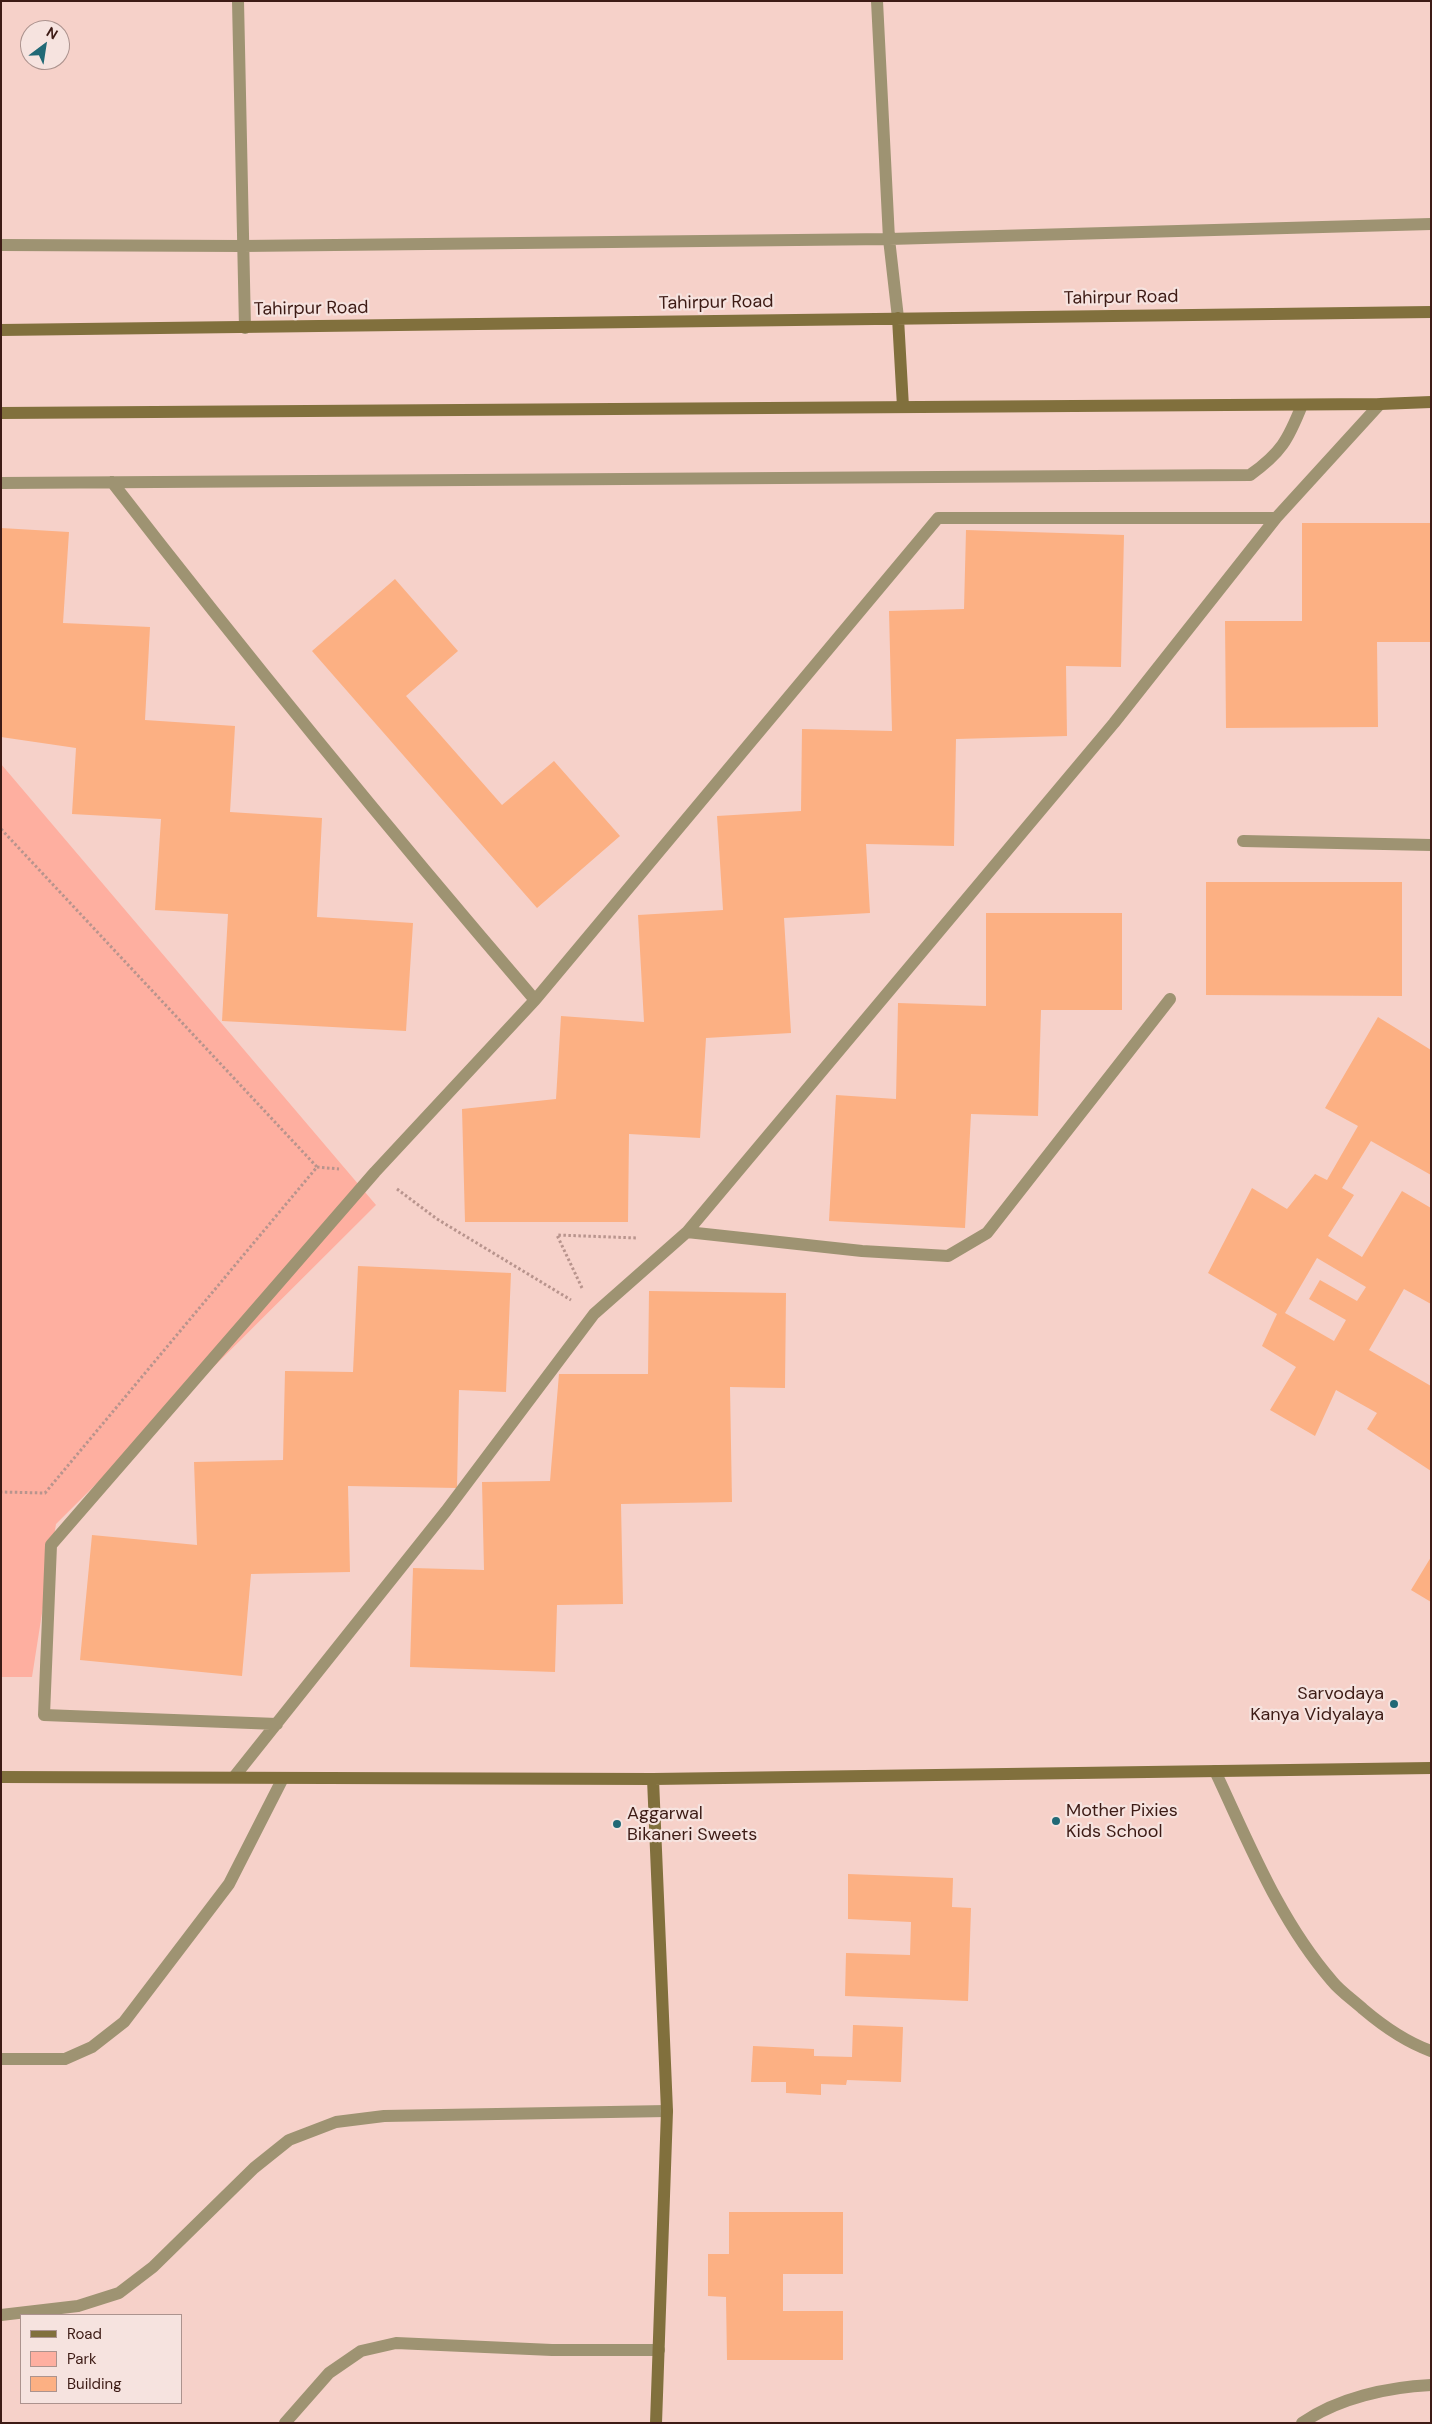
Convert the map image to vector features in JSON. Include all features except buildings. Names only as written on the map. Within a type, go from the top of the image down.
[{"type":"main road","name":"Tahirpur Road","points":[[1,330],[245,328],[898,316],[1431,312]]},
{"type":"main road","points":[[898,316],[903,407]]},
{"type":"main road","points":[[1,413],[1302,405],[1431,402]]},
{"type":"main road","points":[[1,1776],[653,1779],[1431,1768]]},
{"type":"main road","points":[[653,1779],[667,2111],[656,2423]]},
{"type":"street","points":[[238,1],[245,328]]},
{"type":"street","points":[[877,1],[889,241],[898,316]]},
{"type":"street","points":[[1,246],[889,241],[914,238],[1431,224]]},
{"type":"street","points":[[234,1777],[446,1511],[594,1314],[682,1236],[1114,723],[1276,518],[1380,404]]},
{"type":"street","points":[[1,484],[1250,475],[1272,459],[1289,436],[1302,405]]},
{"type":"street","points":[[112,482],[233,639],[380,819],[535,1000]]},
{"type":"street","points":[[277,1724],[44,1715],[51,1545],[375,1172],[535,1000],[938,518],[1276,518]]},
{"type":"street","points":[[1243,842],[1431,845]]},
{"type":"street","points":[[682,1236],[948,1256],[987,1233],[1170,999]]},
{"type":"street","points":[[1215,1771],[1276,1901],[1306,1949],[1333,1983],[1379,2022],[1417,2046],[1431,2051]]},
{"type":"street","points":[[1,2059],[65,2059],[92,2047],[124,2022],[229,1884],[283,1778]]},
{"type":"street","points":[[1,2315],[78,2306],[119,2293],[153,2267],[254,2168],[289,2140],[336,2122],[384,2116],[667,2111]]},
{"type":"street","points":[[284,2423],[329,2373],[361,2352],[396,2343],[552,2350],[659,2350]]},
{"type":"street","points":[[1302,2423],[1349,2400],[1408,2386],[1431,2385]]},
{"type":"path","points":[[1,830],[317,1167],[375,1172],[437,1219],[594,1314]]},
{"type":"path","points":[[1,1492],[45,1493],[317,1167]]},
{"type":"path","points":[[594,1314],[556,1235],[682,1236]]},
{"type":"green space","points":[[1,764],[376,1205],[56,1524],[32,1677],[1,1677]]},
{"type":"place","name":"Sarvodaya Kanya Vidyalaya","points":[[1394,1704]]},
{"type":"place","name":"Mother Pixies Kids School","points":[[1056,1821]]},
{"type":"place","name":"Aggarwal Bikaneri Sweets","points":[[617,1824]]}]
